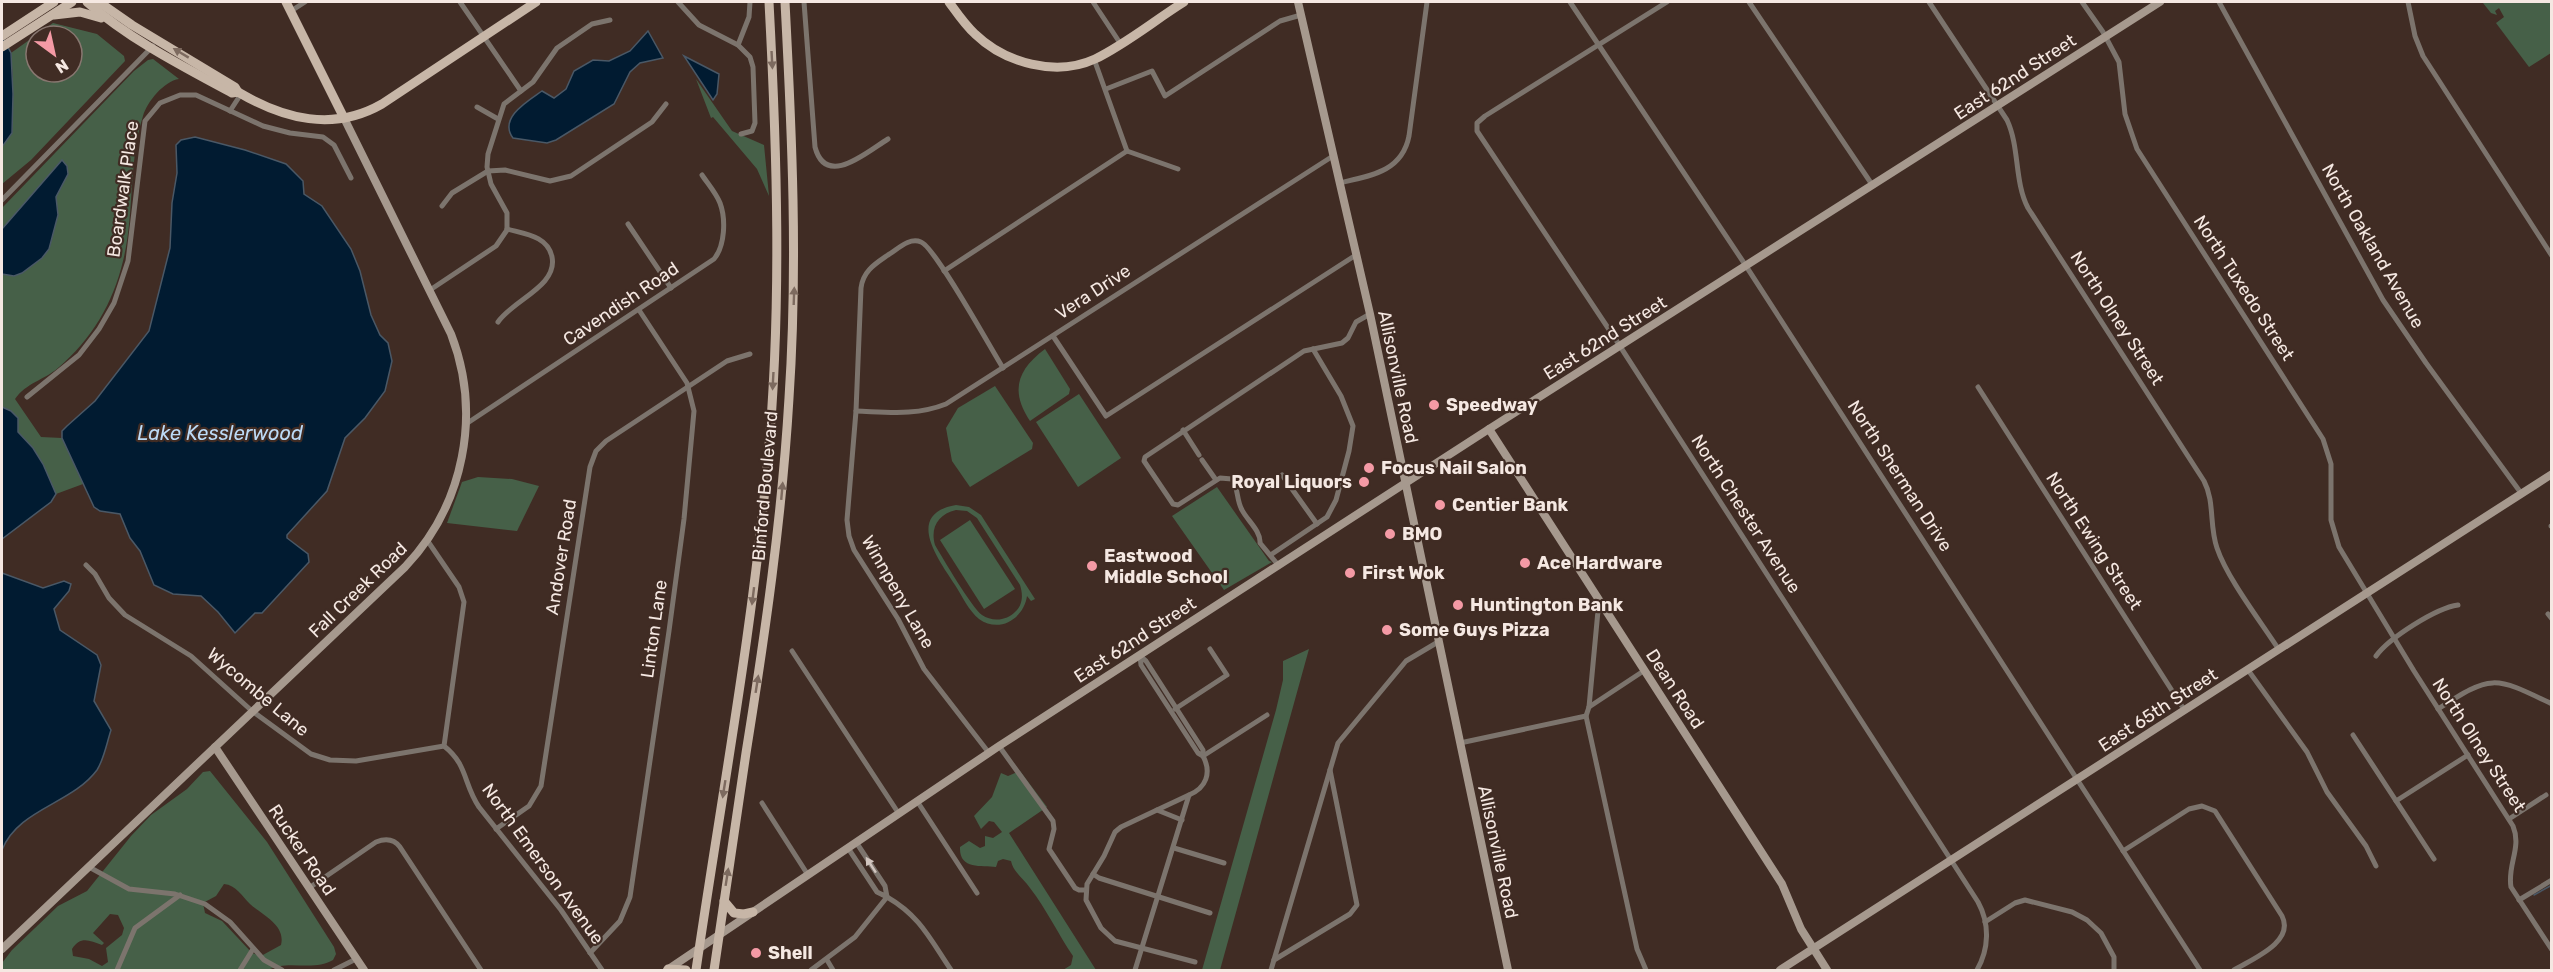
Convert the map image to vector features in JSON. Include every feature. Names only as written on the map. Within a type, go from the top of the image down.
[{"type":"main road","points":[[2,47],[54,2]]},
{"type":"main road","points":[[2,36],[52,15],[72,2]]},
{"type":"main road","points":[[87,2],[106,20]]},
{"type":"main road","points":[[99,2],[154,44]]},
{"type":"main road","points":[[52,15],[80,12],[106,20],[235,87],[239,93],[271,110],[322,121],[344,118],[382,104],[536,2]]},
{"type":"main road","name":"Binford Boulevard","points":[[696,970],[752,609],[768,456],[774,360],[777,235],[776,129],[769,2]]},
{"type":"main road","name":"Binford Boulevard","points":[[714,970],[773,572],[789,408],[794,302],[794,201],[785,2]]},
{"type":"main road","points":[[949,2],[975,34],[993,49],[1030,64],[1055,67],[1079,64],[1094,59],[1184,2]]},
{"type":"main road","points":[[289,6],[344,118]]},
{"type":"main road","points":[[724,900],[734,913],[753,912]]},
{"type":"main road","points":[[667,970],[686,970]]},
{"type":"street","points":[[289,6],[305,2]]},
{"type":"street","points":[[460,2],[521,91]]},
{"type":"street","points":[[678,2],[699,25],[738,45],[747,52],[752,62],[755,123],[752,131],[741,134]]},
{"type":"street","points":[[738,45],[748,22],[750,2]]},
{"type":"street","points":[[804,2],[815,147],[818,156],[827,164],[841,167],[850,164],[888,139]]},
{"type":"street","points":[[1093,2],[1120,44]]},
{"type":"street","name":"Allisonville Road","points":[[1298,2],[1407,484],[1508,970]]},
{"type":"street","points":[[1339,183],[1386,170],[1404,152],[1409,136],[1427,2]]},
{"type":"street","name":"North Sherman Drive","points":[[1570,2],[1746,266],[2200,970]]},
{"type":"street","points":[[1599,45],[1667,2]]},
{"type":"street","points":[[1749,2],[1873,186]]},
{"type":"street","name":"North Olney Street","points":[[1929,2],[1999,106],[2012,134],[2021,191],[2028,208],[2204,481],[2211,498],[2213,533],[2219,555],[2279,650]]},
{"type":"street","name":"North Tuxedo Street","points":[[2082,2],[2119,62],[2125,114],[2137,149],[2326,444],[2331,464],[2330,513],[2333,534],[2367,593]]},
{"type":"street","name":"East 62nd Street","points":[[667,970],[999,746],[1489,429],[2160,2]]},
{"type":"street","name":"North Oakland Avenue","points":[[2219,2],[2383,300],[2521,493]]},
{"type":"street","points":[[2408,2],[2415,36],[2423,56],[2552,256]]},
{"type":"street","points":[[1106,90],[1152,71],[1165,96],[1280,21],[1301,15]]},
{"type":"street","points":[[430,290],[496,246],[507,229],[506,210],[491,184],[488,171],[488,153],[504,104],[536,79],[556,48],[592,24],[610,20]]},
{"type":"street","points":[[2,200],[154,44]]},
{"type":"street","name":"North Chester Avenue","points":[[1599,45],[1485,116],[1476,125],[1481,139],[1620,346],[1978,902],[1985,922]]},
{"type":"street","points":[[1094,59],[1127,152]]},
{"type":"street","points":[[230,111],[239,93]]},
{"type":"street","name":"Boardwalk Place","points":[[27,397],[79,355],[104,321],[120,290],[130,253],[144,126],[149,115],[164,100],[184,94],[205,98],[272,129],[327,138],[337,148],[351,178]]},
{"type":"street","points":[[442,206],[452,193],[488,171],[505,170],[550,181],[566,178],[652,122],[666,104]]},
{"type":"street","points":[[477,107],[498,118]]},
{"type":"street","name":"Fall Creek Road","points":[[2,949],[405,567],[427,540],[445,511],[463,453],[466,424],[466,396],[459,357],[430,290],[344,118]]},
{"type":"street","points":[[1127,152],[1178,169]]},
{"type":"street","points":[[1003,368],[944,271],[1127,152]]},
{"type":"street","name":"Vera Drive","points":[[856,411],[908,413],[935,409],[958,398],[1333,156]]},
{"type":"street","name":"Cavendish Road","points":[[466,424],[712,261],[722,245],[722,208],[702,175]]},
{"type":"street","points":[[628,224],[671,288]]},
{"type":"street","points":[[498,322],[513,304],[544,283],[553,267],[551,253],[543,242],[533,236],[507,229]]},
{"type":"street","name":"Winnpeny Lane","points":[[944,271],[930,248],[921,241],[907,242],[874,264],[863,279],[848,520],[852,547],[901,623],[928,675],[989,753]]},
{"type":"street","points":[[1053,336],[1106,416],[1356,255]]},
{"type":"street","name":"Linton Lane","points":[[590,953],[620,921],[630,897],[684,519],[694,411],[689,387],[639,310]]},
{"type":"street","points":[[1279,566],[1272,554],[1260,543],[1261,538],[1243,512],[1239,503],[1238,489],[1232,478],[1220,477],[1178,505],[1173,504],[1144,461],[1147,454],[1304,351],[1344,341],[1356,322],[1370,314]]},
{"type":"street","points":[[1272,554],[1327,517],[1339,491],[1353,426],[1341,396],[1313,349]]},
{"type":"street","name":"Andover Road","points":[[496,829],[530,806],[541,786],[592,460],[606,441],[727,361],[750,354]]},
{"type":"street","name":"North Ewing Street","points":[[1978,387],[2185,711]]},
{"type":"street","name":"Dean Road","points":[[1489,429],[1784,886],[1799,924],[1827,970]]},
{"type":"street","points":[[1183,430],[1216,480]]},
{"type":"street","points":[[1282,474],[1317,524]]},
{"type":"street","name":"East 65th Street","points":[[1780,970],[2552,474]]},
{"type":"street","points":[[427,540],[459,587],[464,602],[444,746]]},
{"type":"street","name":"Wycombe Lane","points":[[86,565],[123,614],[197,661],[252,711],[305,750],[330,760],[360,761],[444,746]]},
{"type":"street","name":"North Olney Street","points":[[2367,593],[2509,819],[2516,833],[2517,844],[2510,883],[2552,950]]},
{"type":"street","points":[[1599,598],[1589,707],[1586,716],[1637,949],[1646,970]]},
{"type":"street","points":[[2376,657],[2384,646],[2440,610],[2458,605]]},
{"type":"street","points":[[1271,970],[1336,748],[1344,733],[1402,666],[1414,655],[1438,642]]},
{"type":"street","points":[[1174,710],[1227,675],[1210,650]]},
{"type":"street","points":[[792,651],[899,814]]},
{"type":"street","points":[[1140,656],[1141,665],[1174,710],[1198,753],[1203,756],[1208,767],[1206,779],[1200,789],[1115,832],[1085,890],[1087,904],[1107,935],[1125,944],[1195,962]]},
{"type":"street","points":[[1589,707],[1645,670]]},
{"type":"street","points":[[2248,670],[2307,752],[2327,792],[2366,846],[2376,866]]},
{"type":"street","points":[[2438,709],[2473,687],[2496,681],[2511,685],[2552,704]]},
{"type":"street","points":[[1203,756],[1267,715]]},
{"type":"street","points":[[1460,743],[1586,716]]},
{"type":"street","points":[[2353,735],[2434,860]]},
{"type":"street","name":"North Emerson Avenue","points":[[444,746],[458,758],[474,799],[561,910],[602,970]]},
{"type":"street","points":[[999,746],[1052,820],[1054,829],[1050,851],[1075,888],[1085,890]]},
{"type":"street","name":"Rucker Road","points":[[215,747],[364,970]]},
{"type":"street","points":[[2397,801],[2468,755]]},
{"type":"street","points":[[1274,960],[1350,914],[1357,905],[1330,768]]},
{"type":"street","points":[[1135,970],[1189,795]]},
{"type":"street","points":[[2509,819],[2546,795]]},
{"type":"street","points":[[917,801],[977,893]]},
{"type":"street","points":[[762,803],[808,875]]},
{"type":"street","points":[[2123,851],[2189,809],[2202,806],[2215,812],[2285,924],[2280,940],[2234,970]]},
{"type":"street","points":[[1157,810],[1182,820]]},
{"type":"street","points":[[309,888],[376,842],[386,839],[393,841],[399,845],[481,970]]},
{"type":"street","points":[[811,970],[827,960],[865,927],[887,897],[885,886],[856,842]]},
{"type":"street","points":[[848,848],[877,892],[914,916],[951,970]]},
{"type":"street","points":[[1174,848],[1224,863]]},
{"type":"street","points":[[89,867],[131,890],[180,895],[205,904],[223,915],[266,962],[282,970]]},
{"type":"street","points":[[1093,874],[1099,878],[1210,913]]},
{"type":"street","points":[[2519,900],[2552,880]]},
{"type":"street","points":[[117,970],[135,928],[180,895]]},
{"type":"street","points":[[1977,970],[1986,949],[1985,922],[2015,903],[2025,900],[2072,912],[2091,923],[2101,933],[2115,957],[2115,970]]},
{"type":"street","points":[[240,970],[253,949]]},
{"type":"street","points":[[334,970],[356,958]]},
{"type":"street","points":[[827,960],[833,970]]},
{"type":"green space","points":[[2551,2],[2551,53],[2529,67],[2496,23],[2504,17],[2499,8],[2495,11],[2497,15],[2491,13],[2483,3]]},
{"type":"green space","points":[[84,31],[97,34],[124,56],[125,61],[31,160],[2,184],[2,147],[12,133],[11,53],[24,44],[24,84],[84,84]]},
{"type":"green space","points":[[153,59],[179,79],[157,93],[143,116],[135,151],[127,243],[119,276],[107,306],[91,332],[70,357],[53,372],[24,389],[15,399],[41,437],[62,438],[83,484],[56,494],[33,448],[18,432],[18,418],[11,411],[2,407],[2,208],[134,71],[148,60]]},
{"type":"green space","points":[[696,79],[732,131],[764,145],[769,196],[757,169],[713,117],[711,118]]},
{"type":"green space","points":[[1045,349],[1070,389],[1069,394],[1030,421],[1020,400],[1020,382],[1028,365]]},
{"type":"green space","points":[[995,386],[1033,443],[1032,449],[970,487],[952,461],[946,428],[958,408]]},
{"type":"green space","points":[[1079,394],[1121,458],[1078,487],[1036,422]]},
{"type":"green space","points":[[478,477],[512,479],[539,486],[517,531],[447,523],[462,482]]},
{"type":"green space","points":[[1217,487],[1269,561],[1272,562],[1224,590],[1172,516]]},
{"type":"green space","points":[[956,505],[969,507],[981,515],[1035,599],[1031,601],[1027,596],[1025,604],[1016,617],[1003,624],[995,625],[979,619],[969,608],[941,564],[930,540],[928,528],[931,518],[940,510]],"holes":[[[956,510],[967,511],[977,518],[1020,585],[1022,595],[1020,605],[1016,611],[1004,619],[990,619],[977,610],[935,545],[934,533],[940,518]]]},
{"type":"green space","points":[[970,520],[1015,589],[984,609],[940,540]]},
{"type":"green space","points":[[1309,649],[1220,970],[1202,970],[1276,710],[1283,680],[1283,661]]},
{"type":"green space","points":[[210,771],[267,842],[334,947],[336,954],[333,960],[317,965],[284,965],[268,970],[2,970],[2,963],[12,950],[58,906],[87,891],[151,815],[187,789],[203,772]],"holes":[[[224,884],[235,889],[277,926],[282,938],[281,945],[261,956],[252,953],[222,921],[205,913],[203,903],[216,896]],[[110,914],[118,915],[124,928],[122,935],[106,948],[108,962],[102,966],[89,959],[73,956],[72,949],[78,942],[89,941],[102,945],[104,943],[93,933]]]},
{"type":"green space","points":[[1020,771],[1047,807],[1009,833],[1096,970],[1063,970],[1071,965],[1073,956],[1042,905],[1016,872],[1011,861],[1003,859],[998,861],[996,867],[972,865],[963,860],[960,847],[969,841],[980,848],[985,846],[985,836],[993,838],[1002,832],[994,822],[989,821],[981,829],[974,816],[992,797],[1001,773],[1008,776]]},
{"type":"water","points":[[648,31],[663,58],[640,63],[630,72],[614,104],[556,140],[547,143],[513,138],[509,131],[509,124],[523,105],[542,91],[554,98],[566,89],[574,71],[593,60],[609,61],[630,51]]},
{"type":"water","points":[[2,36],[11,53],[13,94],[12,133],[2,147]]},
{"type":"water","points":[[684,56],[719,74],[717,94],[713,100]]},
{"type":"water","name":"Lake Kesslerwood","points":[[195,137],[286,164],[303,181],[304,194],[322,206],[351,249],[360,271],[371,315],[380,335],[388,343],[392,361],[385,391],[365,418],[345,438],[327,491],[287,535],[287,538],[308,554],[309,562],[262,613],[255,613],[235,633],[201,596],[173,594],[154,585],[140,551],[130,538],[120,514],[100,511],[94,507],[62,438],[62,431],[95,401],[149,331],[170,248],[172,203],[177,173],[176,145],[181,140]]},
{"type":"water","points":[[62,160],[67,166],[68,174],[56,197],[58,215],[49,249],[42,258],[22,273],[14,276],[2,274],[2,229]]},
{"type":"water","points":[[2,407],[11,411],[18,418],[18,432],[33,448],[43,464],[56,494],[51,502],[2,539]]},
{"type":"water","points":[[2,573],[43,588],[64,581],[71,584],[69,591],[54,609],[60,630],[97,655],[101,665],[94,701],[111,730],[97,770],[74,791],[20,825],[2,850]]},
{"type":"waterway","points":[[2534,895],[2552,885]]},
{"type":"place","name":"Speedway","points":[[1434,405]]},
{"type":"place","name":"Focus Nail Salon","points":[[1369,468]]},
{"type":"place","name":"Royal Liquors","points":[[1364,482]]},
{"type":"place","name":"Centier Bank","points":[[1440,505]]},
{"type":"place","name":"BMO","points":[[1390,534]]},
{"type":"place","name":"Ace Hardware","points":[[1525,563]]},
{"type":"place","name":"Eastwood Middle School","points":[[1092,566]]},
{"type":"place","name":"First Wok","points":[[1350,573]]},
{"type":"place","name":"Huntington Bank","points":[[1458,605]]},
{"type":"place","name":"Some Guys Pizza","points":[[1387,630]]},
{"type":"place","name":"Shell","points":[[756,953]]}]
